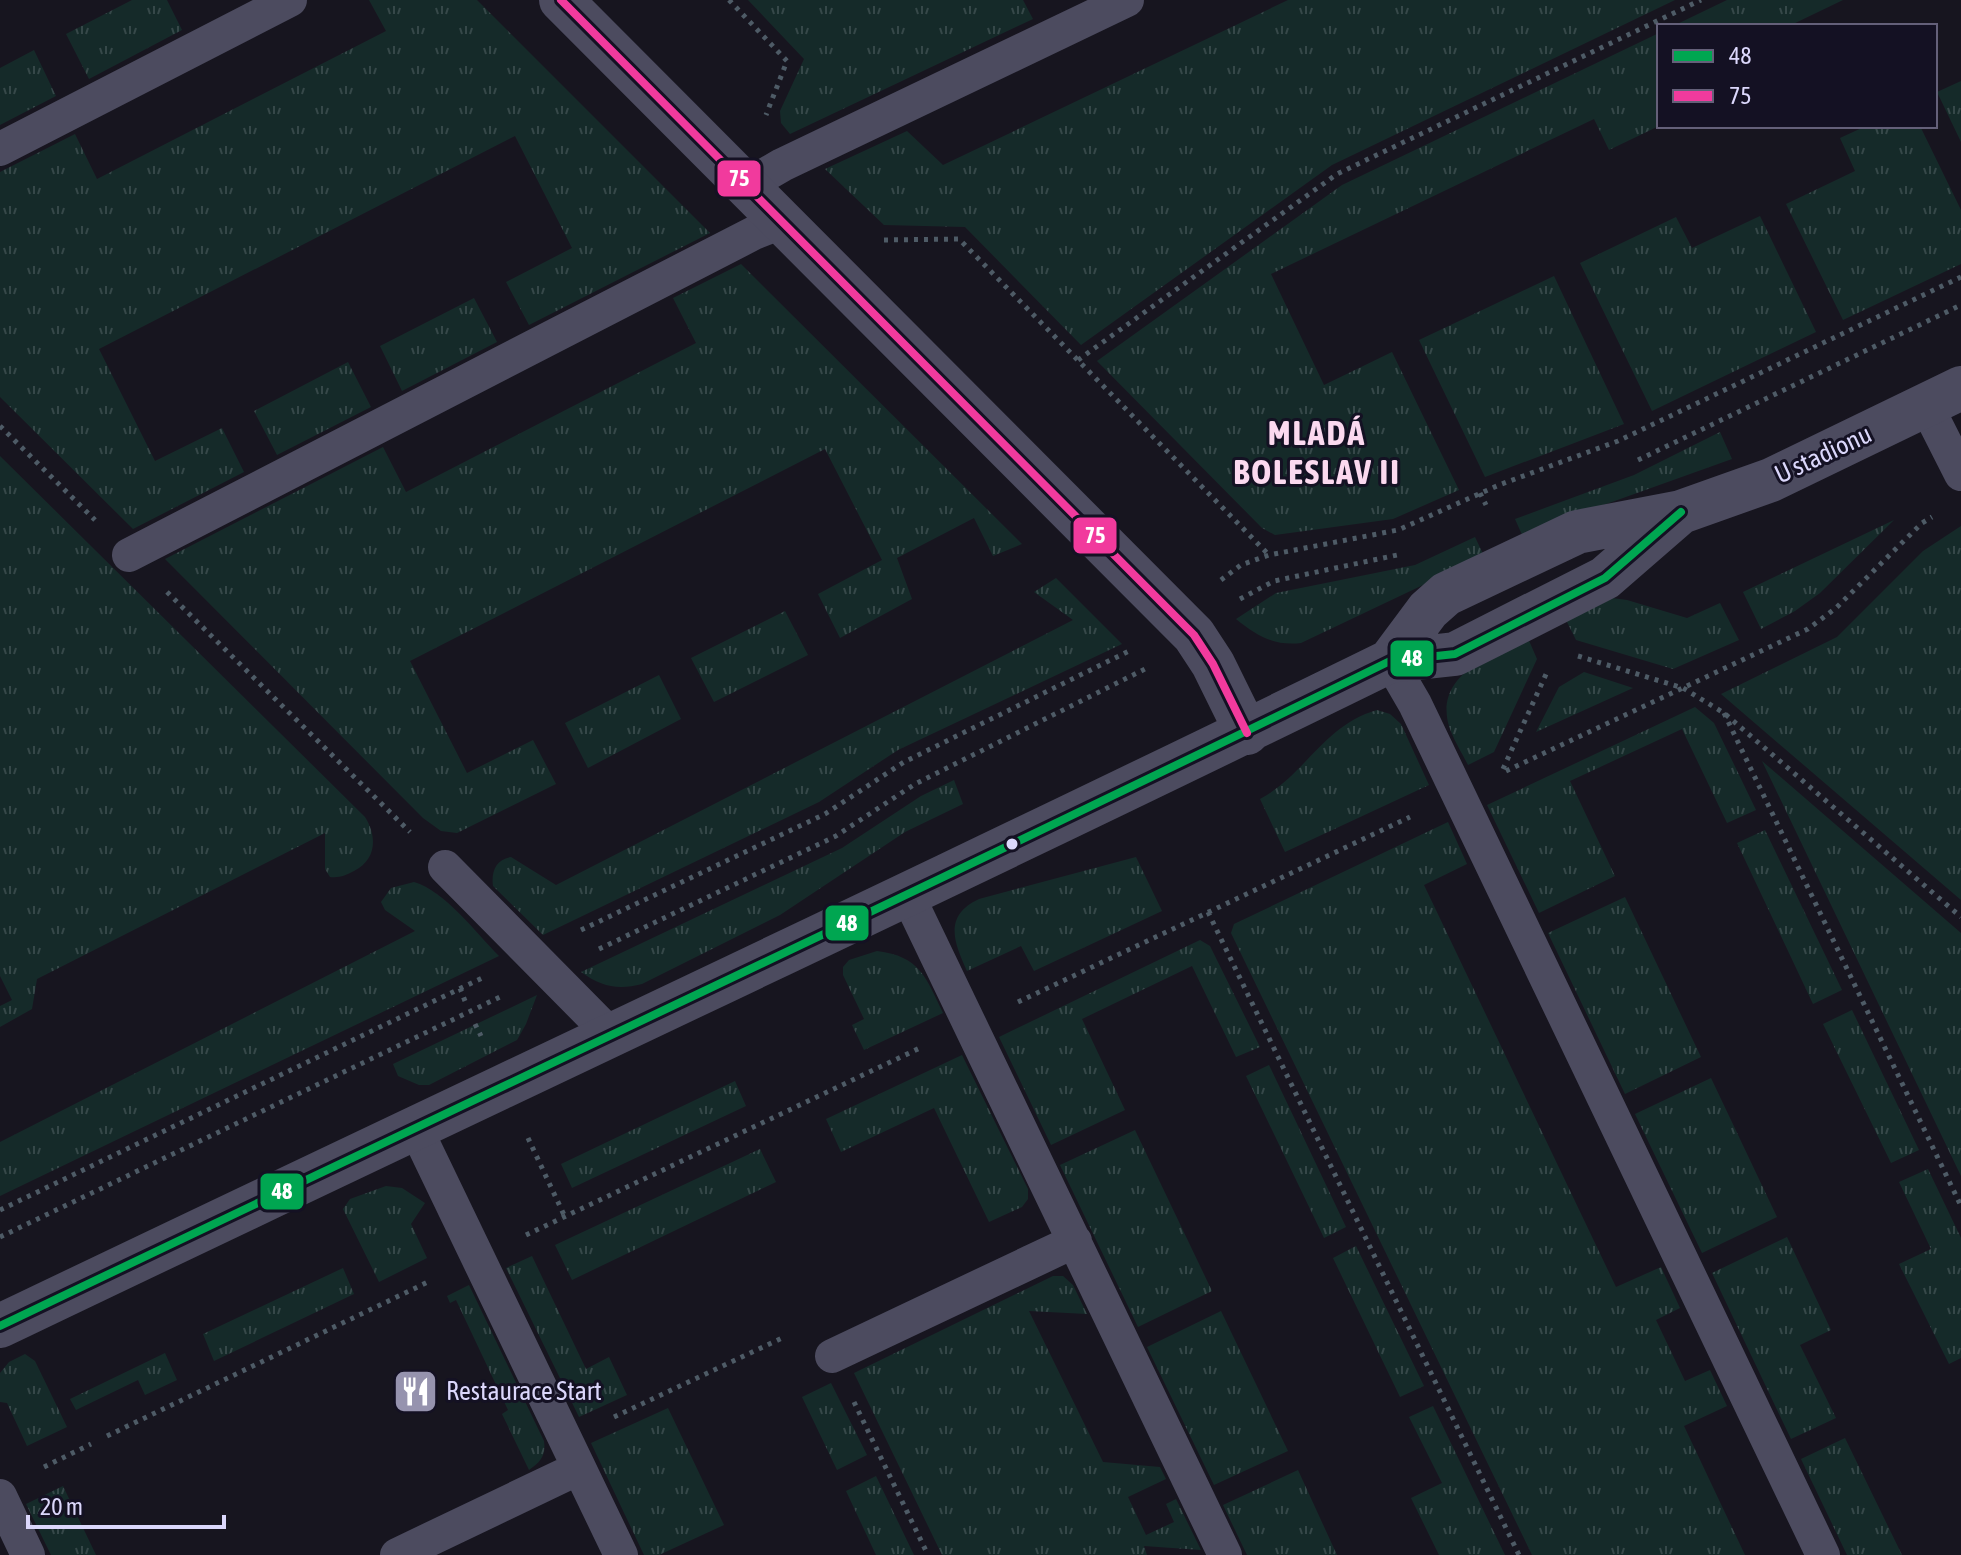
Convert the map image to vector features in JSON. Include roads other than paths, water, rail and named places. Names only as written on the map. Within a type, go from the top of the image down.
[{"type":"street","points":[[561,0],[1184,626],[1213,664],[1247,733]]},
{"type":"street","name":"U stadionu","points":[[1681,512],[1771,480],[1944,397]]},
{"type":"street","points":[[1390,661],[1428,610],[1446,594],[1577,532],[1681,512]]},
{"type":"street","points":[[0,1326],[610,1034],[908,896],[1390,661],[1455,654],[1605,578],[1681,512]]},
{"type":"lane","points":[[0,149],[290,0]]},
{"type":"lane","points":[[746,186],[782,165],[1127,0]]},
{"type":"lane","points":[[129,555],[754,233],[782,222]]},
{"type":"lane","points":[[1944,397],[1961,474]]},
{"type":"lane","points":[[1390,661],[1415,704],[1823,1555]]},
{"type":"lane","points":[[445,867],[610,1034]]},
{"type":"lane","points":[[908,896],[1225,1555]]},
{"type":"lane","points":[[415,1127],[621,1555]]},
{"type":"lane","points":[[832,1356],[1075,1241]]},
{"type":"lane","points":[[397,1555],[579,1468]]},
{"type":"lane","points":[[0,1496],[28,1555]]},
{"type":"place","name":"Restaurace Start","points":[[415,1391]]},
{"type":"district","name":"MLADÁ BOLESLAV II","points":[[1317,452]]}]
